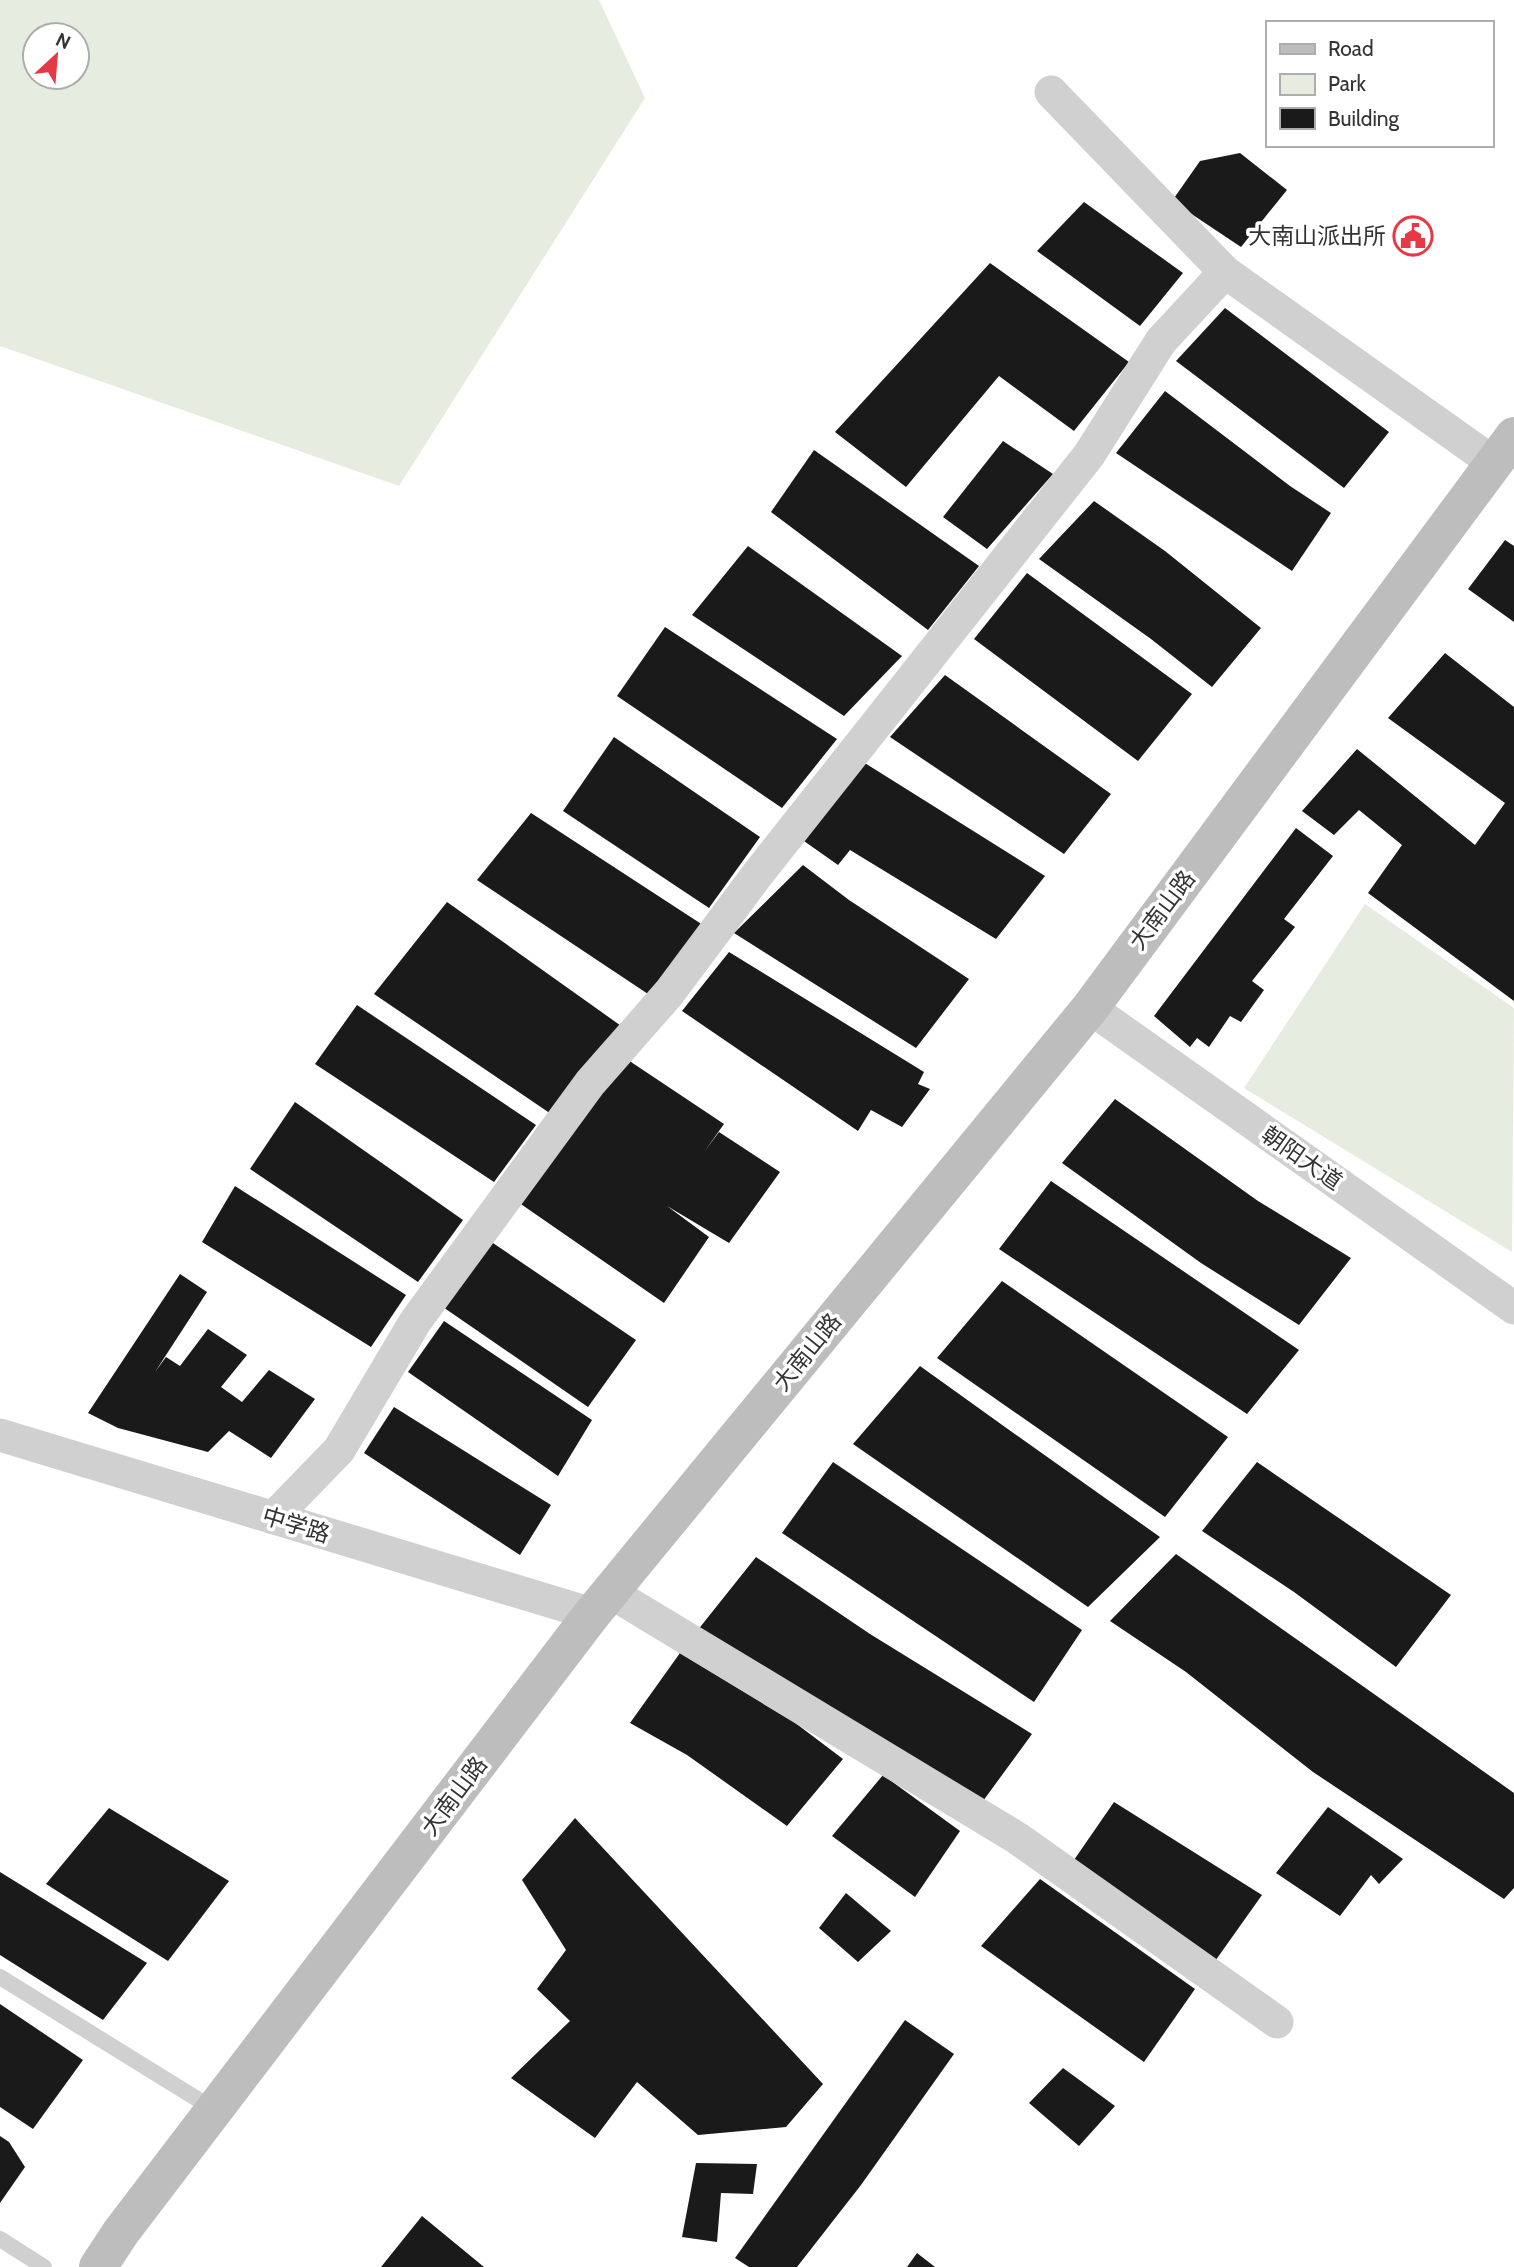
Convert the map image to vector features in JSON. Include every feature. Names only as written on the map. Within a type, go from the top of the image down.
[{"type":"main road","name":"大南山路","points":[[98,2267],[601,1603],[1090,1008],[1504,449]]},
{"type":"street","points":[[1051,92],[1225,272],[1504,449]]},
{"type":"street","points":[[273,1518],[339,1450],[415,1322],[590,1083],[669,993],[757,875],[1089,455],[1161,341],[1225,272]]},
{"type":"street","name":"朝阳大道","points":[[1090,1008],[1514,1308]]},
{"type":"street","name":"中学路","points":[[0,1435],[273,1518],[601,1603],[1017,1838],[1278,2022]]},
{"type":"lane","points":[[0,1977],[215,2110]]},
{"type":"lane","points":[[0,2239],[44,2267]]},
{"type":"green space","points":[[0,0],[599,0],[645,98],[399,486],[0,346]]},
{"type":"green space","points":[[1365,904],[1514,1008],[1512,1252],[1244,1088]]},
{"type":"building","points":[[1240,153],[1287,190],[1241,247],[1172,201],[1200,161]]},
{"type":"building","points":[[1084,202],[1183,273],[1140,326],[1037,251]]},
{"type":"building","points":[[990,263],[1129,362],[1074,431],[999,376],[906,487],[835,432]]},
{"type":"building","points":[[1225,308],[1389,432],[1344,488],[1176,361]]},
{"type":"building","points":[[1165,391],[1290,486],[1331,513],[1292,571],[1116,453]]},
{"type":"building","points":[[1003,441],[1053,474],[987,549],[943,517]]},
{"type":"building","points":[[814,450],[979,566],[928,630],[771,512]]},
{"type":"building","points":[[1094,501],[1165,551],[1261,628],[1212,687],[1151,639],[1039,559]]},
{"type":"building","points":[[1505,540],[1514,546],[1514,622],[1468,589]]},
{"type":"building","points":[[748,546],[902,656],[844,716],[692,615]]},
{"type":"building","points":[[1027,573],[1192,694],[1138,761],[974,639]]},
{"type":"building","points":[[665,627],[837,739],[782,808],[617,696]]},
{"type":"building","points":[[1445,653],[1514,707],[1514,1001],[1368,893],[1402,845],[1359,810],[1334,835],[1302,811],[1357,749],[1475,845],[1505,803],[1388,718]]},
{"type":"building","points":[[945,675],[1111,794],[1064,854],[890,737]]},
{"type":"building","points":[[614,737],[760,837],[709,908],[563,811]]},
{"type":"building","points":[[860,760],[1045,876],[996,939],[850,850],[838,865],[794,834]]},
{"type":"building","points":[[531,813],[709,929],[651,996],[477,880]]},
{"type":"building","points":[[1296,828],[1333,856],[1284,919],[1295,927],[1252,981],[1264,990],[1241,1022],[1230,1016],[1209,1047],[1197,1038],[1190,1047],[1154,1016]]},
{"type":"building","points":[[803,865],[849,900],[969,979],[916,1048],[734,933]]},
{"type":"building","points":[[447,902],[624,1028],[554,1116],[374,994]]},
{"type":"building","points":[[729,952],[924,1072],[918,1084],[930,1089],[902,1127],[871,1110],[858,1131],[682,1011]]},
{"type":"building","points":[[357,1005],[536,1125],[494,1182],[315,1064]]},
{"type":"building","points":[[619,1054],[724,1124],[704,1152],[719,1132],[780,1172],[729,1243],[667,1206],[709,1237],[664,1303],[515,1200]]},
{"type":"building","points":[[1115,1099],[1258,1201],[1351,1258],[1299,1325],[1201,1263],[1062,1163]]},
{"type":"building","points":[[295,1102],[463,1220],[418,1282],[250,1169]]},
{"type":"building","points":[[1051,1181],[1299,1350],[1247,1414],[999,1249]]},
{"type":"building","points":[[235,1186],[406,1295],[371,1347],[202,1242]]},
{"type":"building","points":[[487,1239],[636,1340],[588,1407],[440,1305]]},
{"type":"building","points":[[180,1274],[207,1292],[155,1372],[166,1357],[180,1366],[208,1329],[247,1355],[221,1387],[242,1402],[269,1370],[315,1399],[271,1458],[229,1431],[208,1452],[118,1428],[88,1413]]},
{"type":"building","points":[[1002,1281],[1228,1437],[1165,1517],[937,1358]]},
{"type":"building","points":[[444,1321],[592,1420],[558,1476],[408,1372]]},
{"type":"building","points":[[920,1366],[1160,1537],[1088,1607],[853,1444]]},
{"type":"building","points":[[394,1407],[551,1505],[520,1555],[364,1453]]},
{"type":"building","points":[[833,1462],[1082,1630],[1034,1702],[782,1533]]},
{"type":"building","points":[[1257,1462],[1451,1595],[1396,1667],[1294,1592],[1202,1531]]},
{"type":"building","points":[[1176,1554],[1514,1793],[1514,1888],[1504,1899],[1313,1772],[1186,1672],[1110,1621]]},
{"type":"building","points":[[756,1557],[870,1634],[1032,1734],[983,1801],[693,1636]]},
{"type":"building","points":[[680,1653],[794,1722],[843,1759],[787,1826],[687,1755],[630,1723]]},
{"type":"building","points":[[883,1775],[960,1831],[915,1897],[832,1836]]},
{"type":"building","points":[[1114,1802],[1262,1895],[1213,1964],[1065,1873]]},
{"type":"building","points":[[1328,1807],[1403,1859],[1379,1884],[1371,1875],[1340,1916],[1276,1873]]},
{"type":"building","points":[[109,1808],[229,1881],[168,1961],[46,1884]]},
{"type":"building","points":[[575,1818],[823,2084],[786,2127],[698,2135],[637,2082],[595,2138],[511,2078],[570,2021],[537,1989],[566,1950],[522,1880]]},
{"type":"building","points":[[0,1872],[147,1963],[103,2020],[0,1955]]},
{"type":"building","points":[[1040,1879],[1195,1989],[1144,2062],[981,1946]]},
{"type":"building","points":[[846,1893],[891,1931],[858,1962],[819,1928]]},
{"type":"building","points":[[0,2004],[83,2060],[33,2129],[0,2107]]},
{"type":"building","points":[[905,2020],[954,2054],[861,2185],[797,2267],[749,2267],[735,2258]]},
{"type":"building","points":[[1063,2068],[1115,2106],[1079,2146],[1029,2103]]},
{"type":"building","points":[[0,2136],[9,2142],[25,2167],[0,2203]]},
{"type":"building","points":[[696,2163],[757,2164],[753,2194],[721,2193],[717,2242],[682,2237]]},
{"type":"building","points":[[422,2216],[484,2267],[381,2267]]},
{"type":"building","points":[[917,2253],[935,2267],[907,2267]]},
{"type":"place","name":"大南山派出所","points":[[1413,236]]}]
